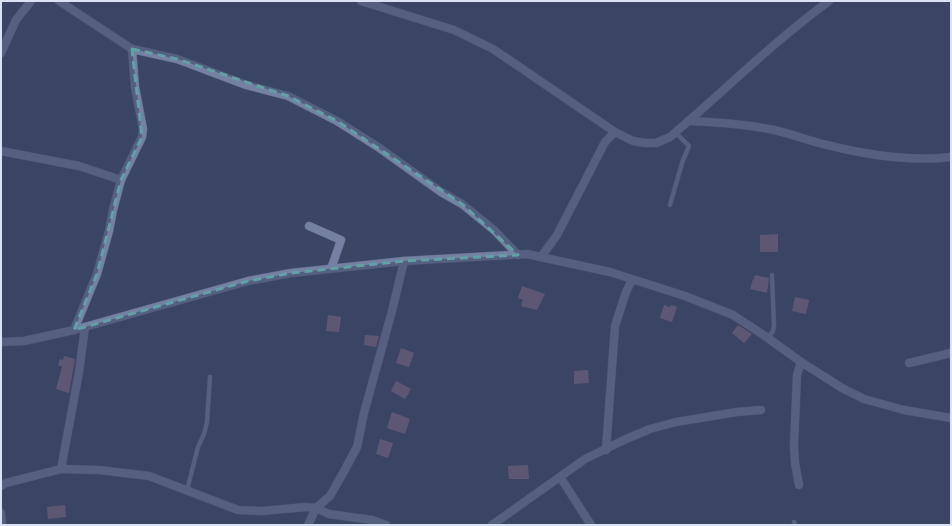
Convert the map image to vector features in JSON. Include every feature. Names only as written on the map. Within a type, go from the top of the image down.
[{"type":"street","points":[[1,52],[16,20],[31,1]]},
{"type":"street","points":[[59,1],[132,49],[177,59],[246,85],[288,96],[337,121],[378,147],[441,192],[462,204],[494,230],[518,255]]},
{"type":"street","points":[[361,1],[454,30],[493,49],[615,132],[633,141],[656,143],[670,137],[773,47],[829,1]]},
{"type":"street","points":[[74,330],[97,274],[109,232],[120,180],[142,137],[143,129],[135,87],[132,49]]},
{"type":"street","points":[[688,122],[722,122],[774,130],[827,145],[900,158],[928,160],[951,158]]},
{"type":"street","points":[[542,256],[558,235],[605,142],[615,132]]},
{"type":"street","points":[[1,151],[79,166],[120,180]]},
{"type":"street","points":[[309,226],[341,240],[331,269]]},
{"type":"street","points":[[1,342],[24,341],[74,330],[248,281],[291,273],[404,261],[527,254],[542,256],[610,272],[685,296],[733,315],[801,362],[864,400],[904,410],[951,418]]},
{"type":"street","points":[[308,525],[316,508],[330,496],[357,447],[364,413],[404,261]]},
{"type":"street","points":[[606,450],[615,326],[626,292],[632,280]]},
{"type":"street","points":[[61,469],[79,372],[85,327]]},
{"type":"street","points":[[909,363],[951,353]]},
{"type":"street","points":[[800,484],[795,463],[794,445],[798,375],[801,362]]},
{"type":"street","points":[[492,525],[585,459],[626,439],[650,429],[676,422],[737,412],[761,410]]},
{"type":"street","points":[[1,486],[6,483],[61,469],[99,470],[148,476],[238,510],[262,511],[306,507],[316,508],[329,514],[372,520],[386,525]]},
{"type":"street","points":[[560,477],[591,525]]},
{"type":"street","points":[[1,513],[2,525]]},
{"type":"lane","points":[[670,205],[688,146],[676,132]]},
{"type":"lane","points":[[768,338],[773,331],[774,325],[772,275]]},
{"type":"lane","points":[[187,490],[198,447],[204,434],[210,377]]},
{"type":"highlighted area","points":[[132,49],[177,59],[288,96],[337,121],[462,204],[518,255],[404,261],[291,273],[248,281],[74,330],[97,274],[121,180],[142,137]]},
{"type":"building","points":[[778,234],[778,252],[760,252],[760,235]]},
{"type":"building","points":[[755,275],[769,278],[767,293],[750,289]]},
{"type":"building","points":[[522,286],[545,294],[537,310],[521,306],[523,300],[518,298]]},
{"type":"building","points":[[795,297],[809,300],[806,314],[792,311]]},
{"type":"building","points":[[664,305],[677,307],[672,322],[660,318]]},
{"type":"building","points":[[328,315],[341,317],[339,332],[326,331]]},
{"type":"building","points":[[738,325],[752,334],[744,343],[732,333]]},
{"type":"building","points":[[365,335],[379,336],[376,347],[364,345]]},
{"type":"building","points":[[401,348],[414,353],[409,367],[396,363]]},
{"type":"building","points":[[64,356],[75,359],[69,393],[56,389],[62,367],[58,365],[60,359],[63,360]]},
{"type":"building","points":[[588,370],[589,383],[574,384],[574,371]]},
{"type":"building","points":[[396,381],[411,389],[405,399],[391,391]]},
{"type":"building","points":[[392,412],[410,419],[405,434],[387,428]]},
{"type":"building","points":[[380,439],[393,443],[388,458],[376,454]]},
{"type":"building","points":[[528,465],[529,479],[509,479],[508,466]]},
{"type":"building","points":[[65,505],[66,517],[48,519],[47,507]]}]
